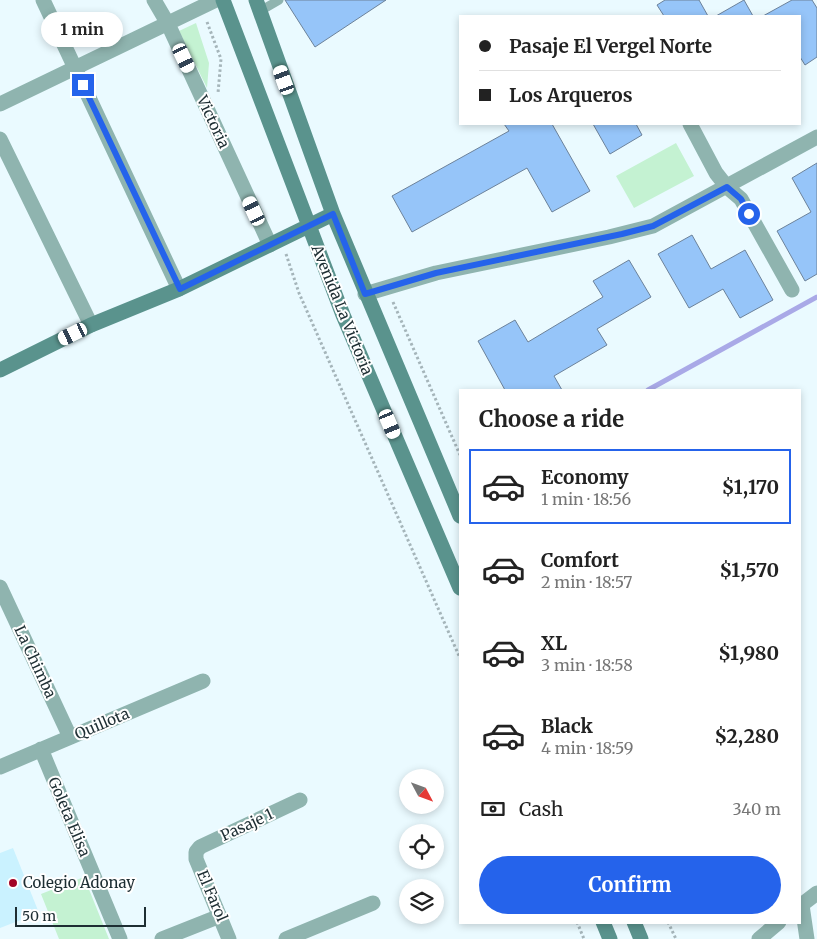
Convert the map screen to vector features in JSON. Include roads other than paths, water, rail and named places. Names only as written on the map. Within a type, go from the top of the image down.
[{"type":"main road","name":"Avenida La Victoria","points":[[223,0],[343,315],[459,586]]},
{"type":"main road","name":"Avenida La Victoria","points":[[258,5],[333,214],[365,294],[459,514]]},
{"type":"main road","points":[[1,367],[91,325],[180,289],[333,214]]},
{"type":"main road","points":[[604,924],[610,939]]},
{"type":"main road","points":[[635,924],[641,939]]},
{"type":"street","points":[[43,0],[180,289]]},
{"type":"street","name":"Victoria","points":[[154,0],[168,24],[275,242]]},
{"type":"street","points":[[0,104],[216,0]]},
{"type":"street","points":[[691,125],[716,173],[727,187],[741,199],[792,290]]},
{"type":"street","points":[[365,294],[386,286],[436,273],[634,232],[653,226],[817,138]]},
{"type":"street","points":[[0,139],[91,325]]},
{"type":"street","name":"La Chimba","points":[[0,587],[70,737]]},
{"type":"street","name":"Quillota","points":[[0,767],[203,681]]},
{"type":"street","name":"Goleta Elisa","points":[[41,749],[120,939]]},
{"type":"street","name":"Pasaje 1","points":[[196,852],[200,847],[300,800]]},
{"type":"street","name":"El Farol","points":[[196,852],[196,859],[229,939]]},
{"type":"street","points":[[807,939],[801,905],[817,893]]},
{"type":"street","points":[[286,939],[373,903]]},
{"type":"street","points":[[162,939],[220,916]]},
{"type":"street","points":[[758,939],[777,924]]},
{"type":"lane","points":[[258,5],[279,0]]},
{"type":"waterway","points":[[650,389],[817,297]]},
{"type":"place","name":"Colegio Adonay","points":[[13,883]]}]
